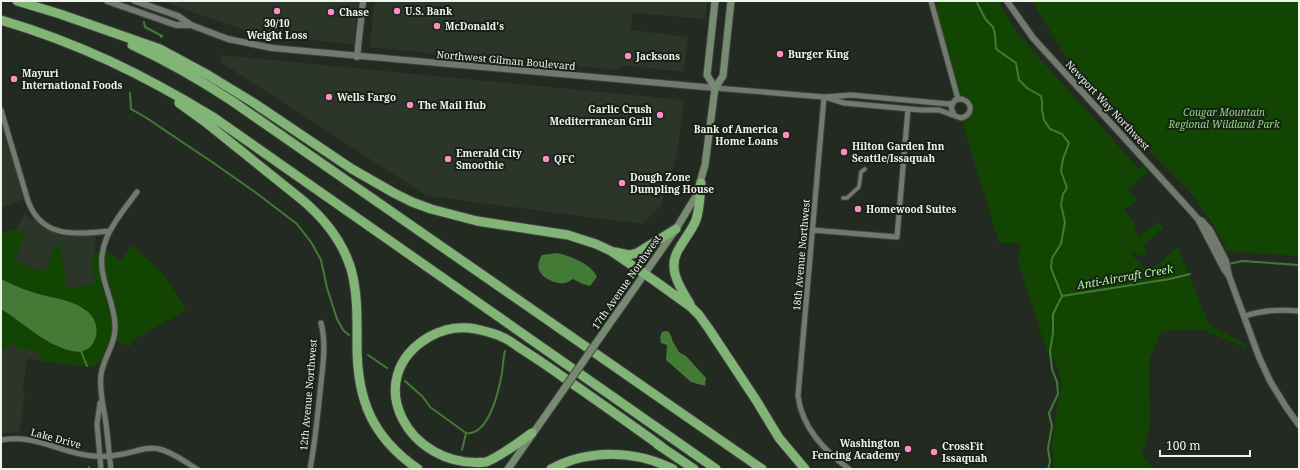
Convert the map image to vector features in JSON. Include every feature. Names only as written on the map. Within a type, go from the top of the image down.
[{"type":"highway","points":[[17,1],[60,14],[160,49],[254,103],[352,169],[412,202],[438,211],[477,221],[568,235],[596,244],[611,251],[691,307]]},
{"type":"highway","points":[[60,14],[147,52],[201,81],[232,101],[762,469]]},
{"type":"highway","points":[[1,20],[70,43],[103,57],[140,75],[213,118],[716,469]]},
{"type":"highway","points":[[140,75],[204,120],[316,211],[327,224],[344,249],[351,270],[356,294],[357,309],[358,376],[366,407],[373,422],[390,446],[418,469]]},
{"type":"highway","points":[[701,183],[699,209],[696,220],[676,254],[673,263],[676,278],[691,307],[710,329],[779,438],[805,469]]},
{"type":"highway","points":[[611,251],[629,255],[637,253],[676,229]]},
{"type":"highway","points":[[532,433],[487,461],[463,466],[450,464],[428,456],[412,442],[401,424],[395,401],[395,391],[401,368],[413,349],[422,341],[444,330],[463,328],[475,329],[503,337],[624,419],[694,469]]},
{"type":"highway","points":[[551,469],[584,457],[616,454],[649,459],[673,469]]},
{"type":"main road","name":"17th Avenue Northwest","points":[[715,1],[707,75],[715,88]]},
{"type":"main road","name":"17th Avenue Northwest","points":[[508,469],[676,229],[696,196],[701,183],[708,150],[715,88],[723,76],[731,1]]},
{"type":"street","name":"Northwest Gilman Boulevard","points":[[107,1],[176,25],[191,25]]},
{"type":"street","name":"Northwest Gilman Boulevard","points":[[135,1],[178,16],[191,25],[228,39],[250,45],[285,50],[824,97],[851,95],[949,104],[953,103]]},
{"type":"street","points":[[357,57],[362,1]]},
{"type":"street","points":[[931,1],[958,99]]},
{"type":"street","name":"Newport Way Northwest","points":[[1007,1],[1033,38],[1174,190],[1198,219],[1229,276],[1270,381],[1288,411],[1299,425]]},
{"type":"street","name":"Northwest Gilman Boulevard","points":[[824,97],[844,103],[908,109],[939,110],[954,115]]},
{"type":"street","name":"18th Avenue Northwest","points":[[824,97],[798,388],[799,404],[809,428],[822,445],[849,469]]},
{"type":"street","points":[[958,99],[964,99],[968,102],[971,108],[970,112],[964,117],[958,118],[954,115],[952,110],[953,103],[958,99]]},
{"type":"street","points":[[812,230],[897,237],[908,109]]},
{"type":"street","points":[[1,110],[28,201],[32,210],[39,219],[49,227],[67,233],[109,231]]},
{"type":"street","points":[[843,198],[847,198],[859,187],[861,172],[864,169]]},
{"type":"street","points":[[111,469],[100,384],[102,365],[114,340],[116,326],[114,314],[103,278],[101,264],[102,248],[109,231],[137,192]]},
{"type":"street","points":[[1245,316],[1256,312],[1282,309],[1299,311]]},
{"type":"street","name":"12th Avenue Northwest","points":[[310,469],[314,447],[324,356],[321,323]]},
{"type":"street","points":[[101,400],[97,424],[101,469]]},
{"type":"street","name":"Lake Drive","points":[[1,440],[32,440],[72,452],[100,456],[124,454],[157,448],[176,456],[197,469]]},
{"type":"shaded area","points":[[161,1],[358,1],[354,45],[250,32]]},
{"type":"shaded area","points":[[374,1],[707,1],[705,19],[632,13],[631,30],[688,37],[684,72],[621,65],[620,70],[370,47]]},
{"type":"shaded area","points":[[220,55],[684,100],[677,154],[670,180],[660,207],[642,224],[427,196],[222,63]]},
{"type":"shaded area","points":[[1,121],[24,199],[1,208]]},
{"type":"shaded area","points":[[25,214],[43,227],[56,233],[69,236],[92,235],[96,238],[94,264],[100,291],[96,363],[93,367],[39,361],[31,358],[26,362],[23,392],[25,393],[20,430],[19,432],[1,434],[1,237],[12,235]]},
{"type":"shaded area","points":[[557,253],[574,258],[586,264],[594,272],[597,277],[590,286],[573,279],[566,283],[553,282],[541,274],[538,265],[542,255]]},
{"type":"shaded area","points":[[1,279],[28,291],[74,304],[87,311],[93,317],[96,324],[95,338],[92,345],[80,352],[62,348],[44,339],[1,309]]},
{"type":"shaded area","points":[[662,332],[669,332],[679,352],[686,356],[706,378],[705,386],[691,382],[666,360],[667,345],[661,343],[660,337]]},
{"type":"green space","points":[[937,1],[998,1],[1018,34],[1139,169],[1144,165],[1149,171],[1128,189],[1137,200],[1124,210],[1136,225],[1133,228],[1140,236],[1158,222],[1164,228],[1142,246],[1146,250],[1145,255],[1142,256],[1132,252],[1130,253],[1148,272],[1178,247],[1209,325],[1246,344],[1245,348],[1201,329],[1162,331],[1149,361],[1150,427],[1142,454],[1153,469],[1052,469],[1052,446],[1057,407],[1062,385],[1056,362],[1046,349],[1018,261],[1021,243],[999,243],[961,118],[971,108],[960,99],[934,10],[938,3]]},
{"type":"green space","name":"Cougar Mountain Regional Wildland Park","points":[[1032,1],[1299,1],[1299,256],[1226,251],[1226,247],[1210,220],[1190,192],[1106,107],[1085,89]]},
{"type":"green space","points":[[14,229],[25,233],[15,261],[45,272],[56,244],[61,246],[66,288],[95,285],[91,254],[108,252],[121,261],[132,245],[159,270],[186,310],[133,340],[130,347],[114,340],[105,359],[93,367],[39,361],[39,351],[14,348],[15,344],[12,341],[9,345],[12,347],[1,349],[1,309],[48,342],[73,352],[90,347],[96,337],[60,298],[33,292],[1,279],[1,233]]},
{"type":"waterway","points":[[976,1],[986,20],[993,27],[996,49],[1016,63],[1019,80],[1027,88],[1041,96],[1044,120],[1050,129],[1062,134],[1069,143],[1063,159],[1061,171],[1067,188],[1063,194],[1061,205],[1065,222],[1061,244],[1052,258],[1051,268],[1062,296],[1053,314],[1053,333],[1050,351],[1052,369],[1057,382],[1058,394],[1049,413],[1052,426],[1048,448],[1050,462],[1048,469]]},
{"type":"waterway","points":[[144,22],[145,27],[162,36],[161,37]]},
{"type":"waterway","points":[[130,93],[131,109],[215,164],[297,224],[311,242],[321,260],[327,288],[337,319],[343,330],[349,335]]},
{"type":"waterway","name":"Anti-Aircraft Creek","points":[[1229,264],[1242,261],[1299,265]]},
{"type":"waterway","name":"Anti-Aircraft Creek","points":[[1062,296],[1170,279],[1190,274]]},
{"type":"waterway","points":[[81,351],[87,366]]},
{"type":"waterway","points":[[405,381],[423,397],[430,407],[466,433],[474,432],[487,420],[492,410],[501,381],[505,351]]},
{"type":"waterway","points":[[368,355],[387,368]]},
{"type":"waterway","points":[[462,450],[466,433]]},
{"type":"place","name":"30/10 Weight Loss","points":[[277,11]]},
{"type":"place","name":"U.S. Bank","points":[[397,11]]},
{"type":"place","name":"Chase","points":[[331,12]]},
{"type":"place","name":"McDonald's","points":[[437,26]]},
{"type":"place","name":"Burger King","points":[[780,54]]},
{"type":"place","name":"Jacksons","points":[[628,56]]},
{"type":"place","name":"Mayuri International Foods","points":[[14,79]]},
{"type":"place","name":"Wells Fargo","points":[[329,97]]},
{"type":"place","name":"The Mail Hub","points":[[410,105]]},
{"type":"place","name":"Garlic Crush Mediterranean Grill","points":[[660,115]]},
{"type":"place","name":"Bank of America Home Loans","points":[[786,135]]},
{"type":"place","name":"Hilton Garden Inn Seattle/Issaquah","points":[[844,152]]},
{"type":"place","name":"Emerald City Smoothie","points":[[448,159]]},
{"type":"place","name":"QFC","points":[[546,159]]},
{"type":"place","name":"Dough Zone Dumpling House","points":[[622,183]]},
{"type":"place","name":"Homewood Suites","points":[[858,209]]},
{"type":"place","name":"Washington Fencing Academy","points":[[908,449]]},
{"type":"place","name":"CrossFit Issaquah","points":[[934,452]]}]
